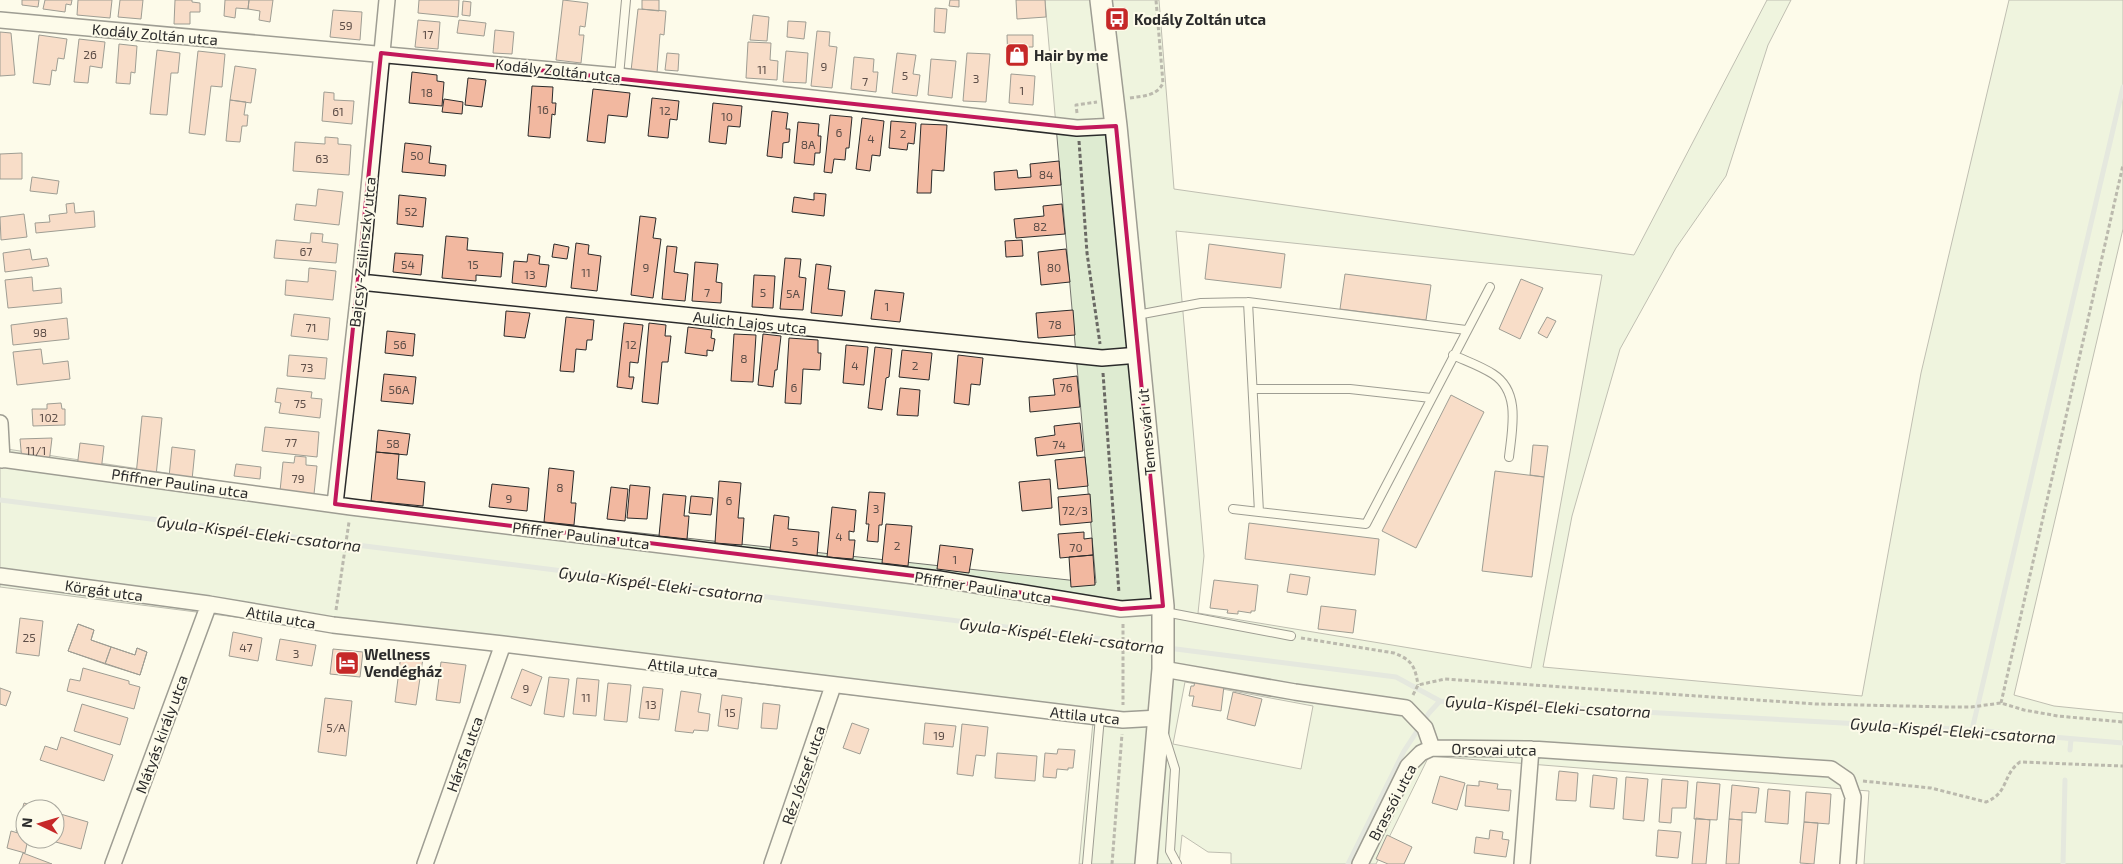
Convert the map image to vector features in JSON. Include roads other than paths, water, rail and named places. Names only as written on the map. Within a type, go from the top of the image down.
[{"type":"street","name":"Bajcsy-Zsilinszky utca","points":[[335,504],[360,282],[386,0]]},
{"type":"street","name":"Temesvári út","points":[[1101,0],[1116,126],[1163,615],[1163,665],[1146,864]]},
{"type":"street","name":"Kodály Zoltán utca","points":[[0,20],[619,76],[1077,128],[1116,126]]},
{"type":"street","name":"Aulich Lajos utca","points":[[360,282],[1102,358],[1139,355]]},
{"type":"street","points":[[0,424],[1,459]]},
{"type":"street","name":"Pfiffner Paulina utca","points":[[1,459],[335,504],[939,579],[1163,615]]},
{"type":"street","name":"Körgát utca","points":[[0,576],[209,604]]},
{"type":"street","name":"Attila utca","points":[[209,604],[333,625],[504,644],[833,686],[1123,720],[1159,718]]},
{"type":"street","name":"Mátyás király utca","points":[[113,864],[209,604]]},
{"type":"street","name":"Hársfa utca","points":[[426,864],[504,644]]},
{"type":"street","name":"Orsovai utca","points":[[1163,665],[1295,692],[1406,708],[1421,723],[1432,748],[1531,749],[1832,770],[1847,780],[1853,797],[1848,864]]},
{"type":"street","name":"Réz József utca","points":[[772,864],[833,686]]},
{"type":"street","name":"Brassói utca","points":[[1360,864],[1408,766],[1421,753],[1432,748]]},
{"type":"street","points":[[1522,864],[1531,749]]},
{"type":"lane","points":[[619,76],[626,0]]},
{"type":"lane","points":[[1233,509],[1366,524],[1490,287]]},
{"type":"lane","points":[[1135,315],[1201,303],[1248,302],[1466,330]]},
{"type":"lane","points":[[1248,302],[1259,512]]},
{"type":"lane","points":[[1453,355],[1493,374],[1507,389],[1514,413],[1509,457]]},
{"type":"lane","points":[[1253,389],[1350,389],[1431,398]]},
{"type":"lane","points":[[1163,615],[1291,636]]},
{"type":"lane","points":[[1088,864],[1100,717]]},
{"type":"lane","points":[[1159,718],[1175,770],[1170,851],[1177,864]]},
{"type":"waterway","points":[[1972,730],[2123,87]]},
{"type":"waterway","name":"Gyula-Kispél-Eleki-csatorna","points":[[0,500],[1157,646]]},
{"type":"waterway","name":"Gyula-Kispél-Eleki-csatorna","points":[[1168,648],[1396,677],[1440,701],[1972,730],[2123,743]]},
{"type":"waterway","points":[[1348,864],[1404,751],[1429,713],[1440,701]]},
{"type":"waterway","points":[[2070,750],[2071,739]]},
{"type":"waterway","points":[[2063,864],[2065,780]]},
{"type":"place","name":"Kodály Zoltán utca","points":[[1117,19]]},
{"type":"place","name":"Hair by me","points":[[1017,55]]},
{"type":"place","name":"Wellness Vendégház","points":[[347,663]]}]
